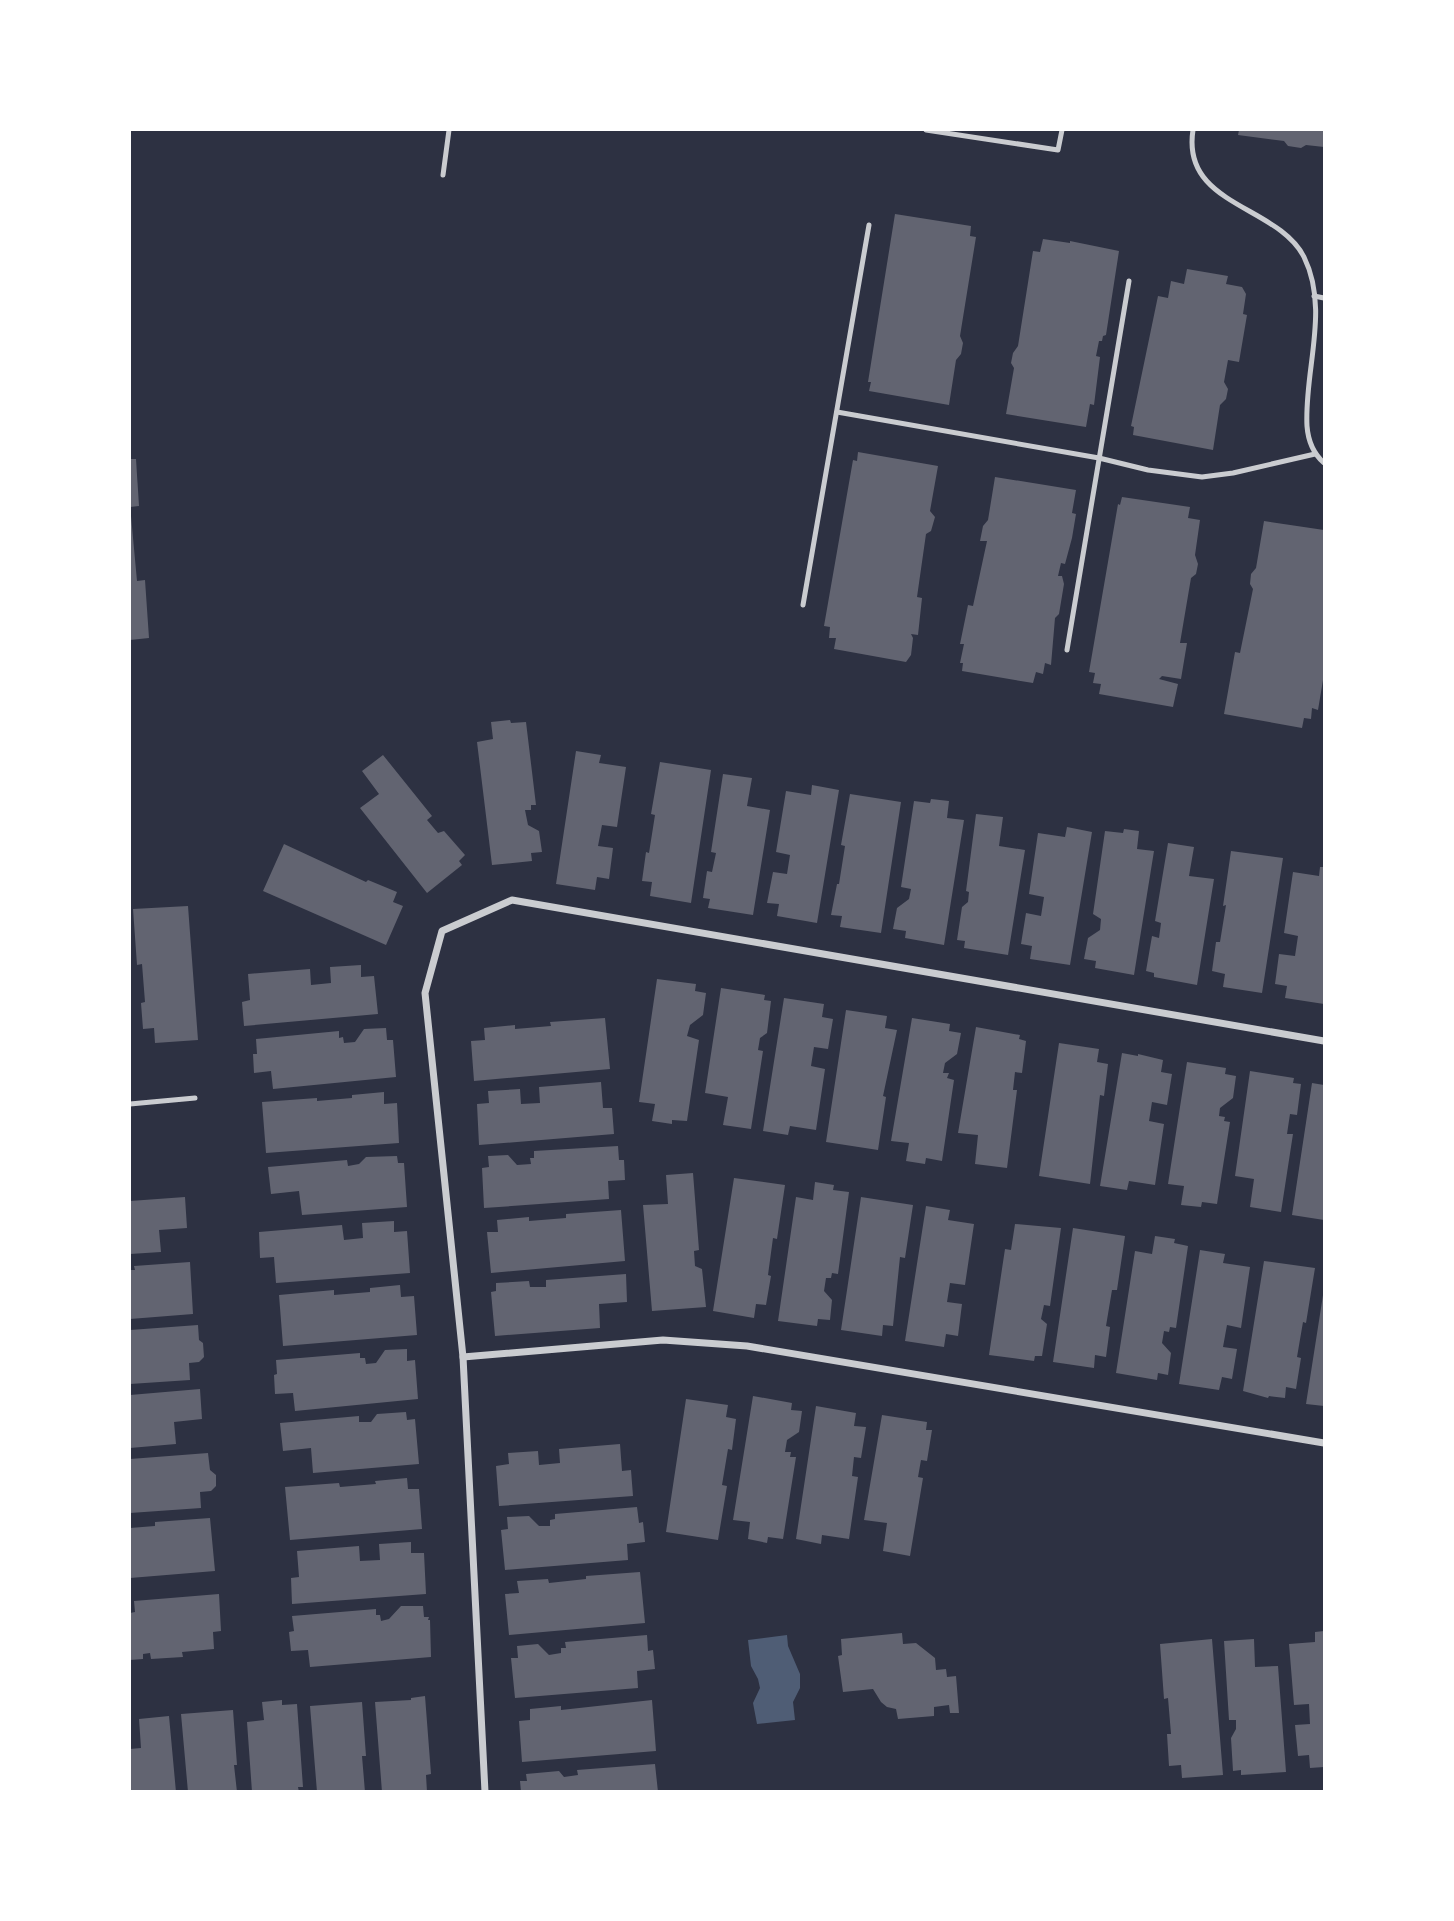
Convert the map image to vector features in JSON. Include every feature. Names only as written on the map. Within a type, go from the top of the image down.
[{"type":"street","points":[[485,1791],[463,1357],[425,993],[442,931],[512,900],[1325,1041]]},
{"type":"street","points":[[463,1357],[663,1340],[747,1346],[1325,1443]]},
{"type":"lane","points":[[443,175],[449,130]]},
{"type":"lane","points":[[926,130],[1058,150],[1062,130]]},
{"type":"lane","points":[[1193,130],[1191,143],[1199,173],[1213,188],[1292,240],[1304,257],[1314,296],[1316,320],[1307,427],[1315,454],[1325,463]]},
{"type":"lane","points":[[803,605],[869,225]]},
{"type":"lane","points":[[1067,650],[1129,281]]},
{"type":"lane","points":[[1314,296],[1325,298]]},
{"type":"lane","points":[[836,412],[1099,458],[1148,470],[1202,477],[1233,473],[1315,454]]},
{"type":"lane","points":[[130,1104],[195,1098]]},
{"type":"water","points":[[787,1635],[788,1646],[800,1674],[800,1688],[793,1702],[795,1720],[757,1724],[753,1703],[760,1688],[751,1666],[748,1640]]},
{"type":"building","points":[[1239,130],[1324,130],[1324,147],[1288,146],[1284,141],[1238,135]]},
{"type":"building","points":[[895,214],[971,226],[970,236],[976,237],[960,336],[963,343],[961,354],[956,360],[949,405],[869,391],[871,382],[868,382]]},
{"type":"building","points":[[1043,239],[1070,241],[1119,251],[1106,335],[1099,341],[1096,356],[1100,357],[1094,405],[1090,404],[1086,427],[1006,414],[1014,368],[1011,363],[1018,346],[1033,251],[1040,252]]},
{"type":"building","points":[[1187,269],[1228,276],[1226,284],[1242,287],[1246,294],[1243,314],[1247,315],[1239,362],[1228,360],[1224,382],[1228,389],[1226,399],[1220,405],[1213,450],[1133,435],[1134,427],[1131,426],[1158,296],[1168,298],[1171,281],[1184,284]]},
{"type":"building","points":[[858,452],[938,466],[930,511],[935,517],[931,531],[926,534],[917,597],[922,598],[918,635],[911,634],[911,655],[906,662],[834,649],[836,638],[829,638],[830,627],[824,626],[853,460],[857,461]]},
{"type":"building","points":[[130,459],[136,459],[139,506],[130,507]]},
{"type":"building","points":[[995,477],[1076,490],[1072,538],[1065,564],[1061,563],[1058,576],[1062,576],[1064,584],[1059,614],[1055,618],[1051,665],[1045,663],[1043,674],[1036,672],[1033,683],[962,671],[963,663],[960,663],[964,644],[960,644],[968,605],[973,606],[987,541],[980,541],[983,526],[988,520]]},
{"type":"building","points":[[1122,497],[1190,507],[1188,518],[1200,520],[1195,555],[1198,564],[1196,574],[1191,578],[1180,643],[1187,643],[1181,679],[1162,676],[1159,679],[1178,684],[1173,707],[1099,694],[1101,684],[1093,683],[1095,673],[1089,672],[1118,504],[1120,505]]},
{"type":"building","points":[[130,516],[137,581],[145,580],[149,638],[130,640]]},
{"type":"building","points":[[1264,521],[1324,530],[1324,674],[1318,710],[1312,708],[1311,719],[1304,718],[1302,728],[1224,714],[1235,652],[1240,653],[1253,589],[1250,584],[1251,574],[1256,568]]},
{"type":"building","points":[[510,720],[511,723],[526,722],[536,805],[531,805],[531,810],[525,810],[528,825],[539,831],[542,852],[531,853],[532,861],[492,865],[477,742],[493,739],[491,722]]},
{"type":"building","points":[[576,751],[601,755],[599,763],[626,767],[617,827],[602,825],[598,846],[613,848],[609,879],[597,877],[595,890],[556,884]]},
{"type":"building","points":[[383,755],[432,816],[427,820],[438,833],[444,831],[465,855],[459,861],[462,865],[427,893],[360,808],[379,794],[362,771]]},
{"type":"building","points":[[660,762],[711,770],[691,903],[650,896],[652,882],[642,881],[655,815],[651,814]]},
{"type":"building","points":[[723,774],[752,778],[747,806],[770,810],[753,915],[708,908],[710,899],[703,898],[707,871],[712,872],[716,853],[711,852]]},
{"type":"building","points":[[812,785],[839,790],[817,923],[777,916],[779,904],[767,903],[773,872],[787,874],[790,855],[776,852],[786,791],[811,795]]},
{"type":"building","points":[[850,794],[901,802],[881,933],[840,927],[842,916],[831,915],[845,846],[841,845]]},
{"type":"building","points":[[931,799],[949,801],[947,818],[964,820],[944,945],[905,938],[906,931],[893,929],[897,908],[909,899],[911,889],[901,887],[914,801],[930,803]]},
{"type":"building","points":[[976,814],[1003,817],[999,846],[1025,850],[1008,955],[964,948],[965,941],[957,940],[962,907],[968,902],[969,892],[966,891]]},
{"type":"building","points":[[1067,827],[1092,832],[1070,965],[1030,959],[1032,946],[1021,944],[1026,913],[1041,916],[1044,897],[1029,894],[1038,833],[1065,837]]},
{"type":"building","points":[[1124,829],[1139,831],[1137,849],[1154,851],[1134,975],[1095,968],[1096,961],[1084,959],[1088,938],[1100,930],[1101,919],[1093,914],[1105,831],[1123,833]]},
{"type":"building","points":[[1168,843],[1194,847],[1189,876],[1214,879],[1197,985],[1154,977],[1154,973],[1146,971],[1152,936],[1159,938],[1161,923],[1155,921]]},
{"type":"building","points":[[284,844],[366,882],[368,880],[397,892],[393,902],[403,906],[386,945],[263,891]]},
{"type":"building","points":[[1231,851],[1283,858],[1262,993],[1223,987],[1225,974],[1212,971],[1216,942],[1220,942],[1226,905],[1223,906]]},
{"type":"building","points":[[1320,867],[1324,867],[1324,1004],[1285,998],[1287,986],[1275,984],[1279,954],[1295,956],[1298,936],[1284,933],[1293,872],[1319,876]]},
{"type":"building","points":[[188,906],[198,1040],[155,1043],[154,1028],[143,1029],[141,1003],[145,1002],[142,964],[137,965],[133,909]]},
{"type":"building","points":[[361,965],[361,977],[374,976],[378,1014],[244,1026],[242,1002],[250,1000],[248,974],[310,969],[311,985],[331,983],[330,967]]},
{"type":"building","points":[[657,979],[696,984],[695,991],[706,993],[703,1015],[690,1025],[687,1036],[699,1040],[687,1121],[672,1120],[672,1124],[652,1121],[655,1104],[639,1102]]},
{"type":"building","points":[[721,988],[765,995],[764,1000],[771,1001],[767,1033],[760,1038],[758,1050],[763,1051],[751,1129],[723,1125],[728,1097],[705,1093]]},
{"type":"building","points":[[784,998],[824,1004],[822,1017],[833,1019],[828,1049],[814,1047],[811,1066],[825,1069],[816,1130],[790,1126],[788,1135],[763,1131]]},
{"type":"building","points":[[846,1010],[887,1016],[885,1028],[897,1030],[883,1096],[886,1097],[878,1150],[826,1142]]},
{"type":"building","points":[[605,1018],[610,1069],[474,1081],[471,1041],[485,1040],[484,1028],[515,1025],[515,1029],[551,1026],[550,1022]]},
{"type":"building","points":[[912,1018],[950,1024],[949,1031],[961,1033],[957,1054],[945,1063],[943,1073],[949,1073],[947,1078],[954,1080],[942,1161],[926,1158],[925,1164],[906,1161],[909,1143],[891,1141]]},
{"type":"building","points":[[976,1027],[1020,1035],[1019,1039],[1026,1041],[1022,1073],[1015,1072],[1013,1090],[1017,1090],[1007,1168],[975,1164],[978,1135],[958,1133]]},
{"type":"building","points":[[386,1028],[387,1040],[393,1040],[396,1077],[273,1089],[271,1071],[254,1073],[253,1054],[257,1054],[256,1039],[339,1031],[339,1038],[343,1037],[344,1043],[355,1042],[364,1029]]},
{"type":"building","points":[[1059,1043],[1099,1049],[1097,1062],[1108,1064],[1104,1096],[1100,1095],[1090,1184],[1039,1176]]},
{"type":"building","points":[[1122,1053],[1163,1060],[1161,1072],[1172,1074],[1167,1105],[1152,1102],[1149,1121],[1164,1124],[1155,1185],[1129,1181],[1127,1190],[1100,1186]]},
{"type":"building","points":[[1187,1062],[1226,1068],[1225,1074],[1236,1076],[1233,1098],[1220,1108],[1219,1116],[1230,1122],[1217,1204],[1202,1202],[1201,1207],[1181,1205],[1184,1186],[1168,1184]]},
{"type":"building","points":[[1250,1071],[1294,1078],[1293,1083],[1301,1084],[1297,1115],[1290,1114],[1287,1134],[1293,1134],[1281,1212],[1250,1207],[1254,1179],[1235,1176]]},
{"type":"building","points":[[601,1082],[603,1108],[612,1108],[614,1134],[479,1145],[477,1104],[489,1103],[488,1091],[520,1089],[521,1104],[540,1103],[539,1087]]},
{"type":"building","points":[[1312,1083],[1324,1085],[1324,1220],[1292,1215]]},
{"type":"building","points":[[384,1092],[384,1104],[397,1103],[399,1143],[266,1153],[262,1102],[317,1098],[317,1101]]},
{"type":"building","points":[[618,1146],[619,1160],[624,1160],[625,1180],[608,1181],[609,1199],[484,1208],[482,1168],[489,1167],[488,1156],[508,1155],[517,1165],[531,1164],[530,1158],[534,1158],[534,1151]]},
{"type":"building","points":[[397,1156],[398,1163],[404,1163],[407,1207],[302,1215],[299,1191],[271,1194],[268,1167],[347,1160],[348,1166],[359,1164],[366,1157]]},
{"type":"building","points":[[693,1173],[699,1250],[694,1251],[695,1266],[702,1269],[706,1307],[652,1311],[643,1205],[668,1204],[666,1175]]},
{"type":"building","points":[[734,1178],[785,1185],[777,1239],[773,1238],[766,1305],[756,1304],[754,1318],[713,1311]]},
{"type":"building","points":[[815,1182],[834,1185],[833,1190],[849,1192],[838,1274],[832,1273],[831,1278],[826,1278],[824,1291],[832,1300],[830,1320],[818,1319],[817,1326],[778,1321],[796,1197],[813,1200]]},
{"type":"building","points":[[185,1197],[187,1228],[159,1230],[161,1252],[130,1254],[130,1201]]},
{"type":"building","points":[[861,1197],[913,1205],[905,1258],[900,1257],[893,1326],[883,1325],[882,1336],[841,1330]]},
{"type":"building","points":[[926,1206],[950,1210],[948,1220],[974,1224],[965,1285],[950,1283],[947,1302],[962,1304],[958,1336],[946,1334],[944,1347],[905,1341]]},
{"type":"building","points":[[621,1210],[625,1261],[491,1273],[487,1232],[498,1232],[497,1220],[529,1217],[529,1221],[566,1218],[566,1214]]},
{"type":"building","points":[[394,1221],[394,1232],[407,1231],[410,1273],[276,1283],[274,1257],[260,1258],[259,1232],[342,1225],[344,1240],[363,1238],[362,1223]]},
{"type":"building","points":[[1015,1224],[1061,1228],[1050,1306],[1044,1305],[1041,1319],[1047,1324],[1042,1356],[1035,1356],[1034,1361],[989,1355],[1005,1249],[1011,1250]]},
{"type":"building","points":[[1073,1228],[1125,1236],[1117,1290],[1112,1290],[1106,1326],[1110,1327],[1106,1357],[1095,1355],[1094,1368],[1053,1362]]},
{"type":"building","points":[[1155,1236],[1175,1239],[1174,1243],[1188,1246],[1176,1328],[1170,1327],[1169,1332],[1164,1331],[1162,1343],[1171,1353],[1168,1375],[1158,1373],[1157,1380],[1116,1373],[1135,1251],[1152,1254]]},
{"type":"building","points":[[1200,1250],[1225,1254],[1223,1263],[1250,1267],[1241,1328],[1227,1325],[1223,1347],[1237,1349],[1232,1379],[1222,1377],[1219,1390],[1179,1384]]},
{"type":"building","points":[[1264,1261],[1315,1268],[1297,1357],[1301,1358],[1296,1389],[1286,1387],[1285,1398],[1268,1398],[1243,1391]]},
{"type":"building","points":[[190,1262],[193,1314],[130,1319],[130,1270],[135,1270],[134,1266]]},
{"type":"building","points":[[626,1274],[627,1302],[599,1304],[600,1328],[495,1336],[491,1292],[496,1291],[496,1283],[529,1281],[530,1287],[546,1287],[546,1280]]},
{"type":"building","points":[[400,1285],[401,1297],[414,1296],[417,1335],[283,1346],[279,1295],[334,1290],[334,1295],[370,1292],[370,1288]]},
{"type":"building","points":[[1324,1295],[1324,1406],[1306,1404]]},
{"type":"building","points":[[198,1325],[204,1357],[199,1362],[189,1363],[190,1380],[130,1384],[130,1330]]},
{"type":"building","points":[[407,1349],[407,1361],[415,1360],[418,1399],[295,1411],[293,1393],[275,1394],[276,1360],[360,1353],[360,1358],[365,1358],[366,1364],[376,1363],[385,1350]]},
{"type":"building","points":[[200,1389],[202,1419],[174,1422],[176,1444],[130,1448],[130,1395]]},
{"type":"building","points":[[753,1396],[792,1403],[791,1410],[802,1411],[799,1432],[787,1440],[785,1452],[791,1452],[790,1457],[796,1457],[783,1539],[768,1537],[767,1543],[748,1539],[750,1522],[733,1520]]},
{"type":"building","points":[[686,1399],[728,1405],[726,1417],[736,1419],[732,1450],[728,1449],[722,1485],[727,1486],[718,1540],[666,1532]]},
{"type":"building","points":[[816,1406],[856,1413],[854,1426],[866,1427],[861,1458],[854,1457],[852,1476],[858,1477],[849,1539],[822,1535],[821,1544],[796,1539]]},
{"type":"building","points":[[406,1412],[407,1420],[415,1419],[419,1464],[313,1473],[311,1448],[283,1451],[280,1423],[359,1416],[359,1422],[371,1422],[377,1414]]},
{"type":"building","points":[[882,1415],[927,1422],[926,1430],[932,1430],[927,1461],[921,1460],[918,1477],[923,1478],[910,1556],[883,1551],[887,1523],[864,1520]]},
{"type":"building","points":[[620,1444],[622,1471],[631,1470],[633,1496],[499,1506],[496,1466],[509,1464],[508,1453],[538,1451],[539,1465],[560,1463],[559,1449]]},
{"type":"building","points":[[208,1453],[210,1470],[216,1475],[216,1486],[211,1491],[200,1492],[201,1508],[130,1513],[130,1459]]},
{"type":"building","points":[[407,1478],[408,1489],[419,1489],[422,1529],[290,1540],[285,1487],[339,1483],[340,1487]]},
{"type":"building","points":[[637,1507],[639,1523],[643,1522],[645,1542],[627,1544],[628,1560],[505,1570],[501,1530],[508,1529],[507,1517],[529,1516],[539,1526],[550,1526],[550,1520],[555,1519],[555,1514]]},
{"type":"building","points":[[210,1518],[215,1571],[130,1578],[130,1528],[155,1526],[155,1522]]},
{"type":"building","points":[[411,1542],[411,1553],[424,1553],[426,1594],[292,1604],[291,1578],[299,1577],[297,1551],[359,1546],[360,1561],[380,1560],[379,1544]]},
{"type":"building","points":[[640,1572],[645,1623],[509,1635],[505,1594],[519,1593],[517,1581],[548,1579],[549,1583],[586,1579],[586,1576]]},
{"type":"building","points":[[219,1594],[221,1631],[213,1632],[214,1649],[182,1652],[183,1657],[151,1659],[150,1653],[143,1654],[143,1659],[130,1660],[130,1613],[135,1612],[134,1601]]},
{"type":"building","points":[[401,1606],[423,1606],[424,1617],[429,1617],[430,1620],[431,1657],[310,1667],[308,1650],[291,1651],[289,1632],[294,1631],[292,1616],[376,1609],[376,1615],[380,1615],[381,1621],[389,1619]]},
{"type":"building","points":[[1324,1631],[1324,1767],[1310,1768],[1309,1755],[1298,1756],[1295,1725],[1310,1724],[1309,1704],[1294,1705],[1289,1644],[1315,1642],[1315,1632]]},
{"type":"building","points":[[902,1633],[903,1644],[916,1643],[935,1658],[936,1670],[946,1669],[947,1677],[956,1676],[959,1713],[950,1713],[949,1705],[934,1707],[934,1716],[898,1719],[896,1709],[881,1702],[873,1689],[843,1692],[838,1656],[842,1655],[841,1639]]},
{"type":"building","points":[[647,1635],[648,1651],[653,1650],[655,1669],[637,1671],[638,1688],[515,1698],[511,1658],[518,1658],[517,1646],[538,1644],[549,1655],[561,1653],[561,1648],[566,1648],[565,1642]]},
{"type":"building","points":[[1212,1639],[1223,1775],[1182,1778],[1181,1765],[1169,1766],[1167,1734],[1171,1734],[1168,1698],[1164,1699],[1160,1644]]},
{"type":"building","points":[[1254,1639],[1255,1667],[1278,1666],[1286,1772],[1241,1775],[1241,1770],[1233,1771],[1231,1738],[1236,1729],[1236,1720],[1229,1720],[1224,1641]]},
{"type":"building","points":[[425,1696],[431,1774],[426,1775],[427,1792],[382,1792],[375,1702],[411,1700]]},
{"type":"building","points":[[282,1700],[282,1705],[297,1704],[303,1787],[298,1787],[299,1792],[252,1792],[247,1722],[264,1720],[262,1702]]},
{"type":"building","points":[[652,1700],[656,1751],[522,1762],[519,1721],[530,1720],[530,1709],[561,1706],[561,1710]]},
{"type":"building","points":[[362,1702],[366,1756],[362,1756],[365,1792],[317,1792],[310,1706]]},
{"type":"building","points":[[233,1710],[237,1792],[188,1792],[181,1714]]},
{"type":"building","points":[[169,1716],[176,1792],[130,1792],[130,1749],[141,1748],[139,1719]]},
{"type":"building","points":[[655,1764],[658,1792],[521,1792],[520,1781],[527,1781],[526,1774],[559,1771],[564,1777],[578,1775],[577,1770]]}]
